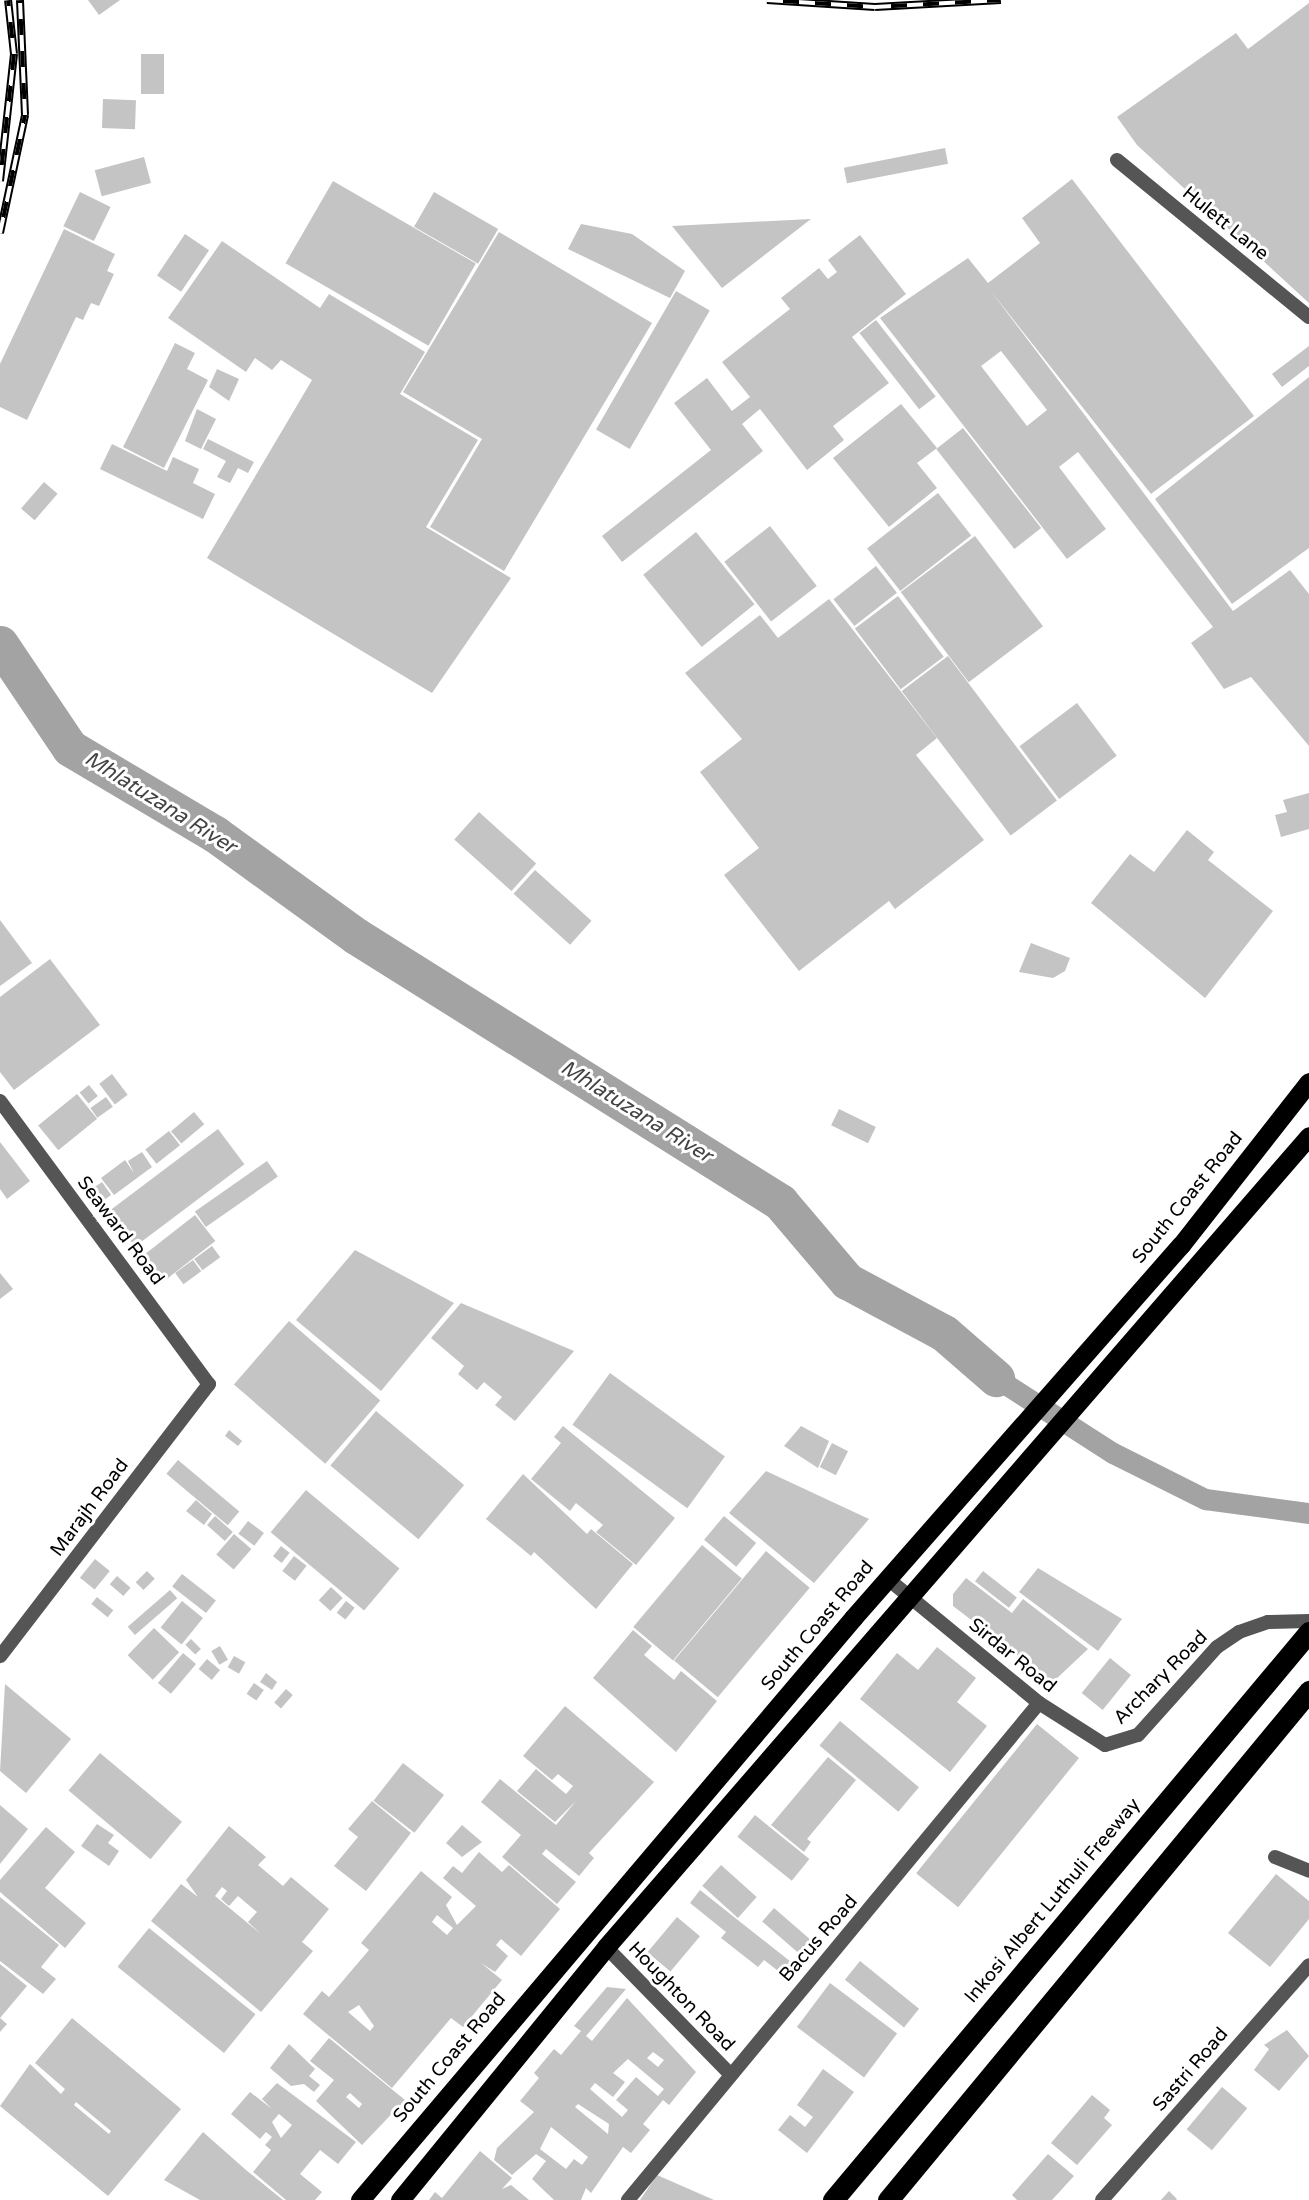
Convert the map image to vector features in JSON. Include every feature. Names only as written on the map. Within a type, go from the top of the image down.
[{"type":"highway","name":"South Coast Road","points":[[360,2200],[888,1579],[1181,1245],[1309,1082]]},
{"type":"highway","points":[[400,2200],[606,1947],[909,1596],[1202,1264],[1309,1136]]},
{"type":"highway","name":"Inkosi Albert Luthuli Freeway","points":[[833,2200],[1309,1632]]},
{"type":"highway","points":[[888,2200],[1309,1690]]},
{"type":"street","name":"Hulett Lane","points":[[1117,160],[1309,317]]},
{"type":"street","name":"Seaward Road","points":[[0,1101],[209,1384]]},
{"type":"street","name":"Marajh Road","points":[[0,1656],[209,1384]]},
{"type":"street","name":"Sirdar Road","points":[[888,1579],[1085,1738],[1121,1744]]},
{"type":"street","name":"Archary Road","points":[[1121,1744],[1239,1632],[1268,1622],[1309,1621]]},
{"type":"street","name":"Bacus Road","points":[[628,2200],[729,2073],[1039,1703]]},
{"type":"street","points":[[1275,1857],[1309,1871]]},
{"type":"street","name":"Houghton Road","points":[[606,1947],[729,2073]]},
{"type":"street","name":"Sastri Road","points":[[1102,2200],[1309,1965]]},
{"type":"building","points":[[88,0],[120,0],[99,15]]},
{"type":"building","points":[[1309,3],[1309,303],[1137,145],[1117,117],[1236,33],[1248,49]]},
{"type":"building","points":[[141,54],[164,54],[164,94],[141,94]]},
{"type":"building","points":[[103,99],[136,100],[135,129],[102,128]]},
{"type":"building","points":[[945,148],[948,164],[847,183],[844,168]]},
{"type":"building","points":[[144,157],[151,183],[102,196],[95,170]]},
{"type":"building","points":[[1072,179],[1254,416],[1151,494],[990,290],[1233,611],[1290,570],[1309,594],[1309,746],[1251,677],[1224,689],[1191,643],[1213,627],[1078,452],[1059,467],[1106,529],[1067,559],[880,318],[968,258],[988,283],[1040,243],[1022,218]],"holes":[[[1001,351],[1047,410],[1027,426],[981,366]]]},
{"type":"building","points":[[333,181],[476,264],[428,346],[286,263]]},
{"type":"building","points":[[80,192],[111,207],[94,241],[63,226]]},
{"type":"building","points":[[434,192],[498,229],[478,264],[414,227]]},
{"type":"building","points":[[811,219],[722,288],[672,226]]},
{"type":"building","points":[[581,224],[632,234],[685,271],[670,298],[568,249]]},
{"type":"building","points":[[64,229],[115,254],[107,271],[114,274],[99,306],[91,303],[83,320],[76,317],[27,420],[0,407],[0,364]]},
{"type":"building","points":[[499,232],[652,323],[504,571],[430,527],[482,439],[403,392]]},
{"type":"building","points":[[185,234],[209,250],[181,292],[157,275]]},
{"type":"building","points":[[860,235],[906,294],[852,337],[889,383],[833,426],[844,440],[807,470],[760,409],[742,424],[763,451],[622,562],[602,536],[711,450],[674,403],[707,378],[732,411],[750,397],[722,362],[790,309],[781,298],[819,268],[828,279],[837,272],[828,260]]},
{"type":"building","points":[[222,241],[320,308],[329,294],[425,352],[400,394],[478,440],[426,527],[511,578],[432,693],[207,558],[312,380],[281,360],[272,370],[255,358],[246,372],[168,318]]},
{"type":"building","points":[[676,291],[710,310],[630,449],[596,430]]},
{"type":"building","points":[[876,320],[936,396],[919,409],[859,333]]},
{"type":"building","points":[[175,343],[195,353],[187,369],[208,380],[164,468],[123,447]]},
{"type":"building","points":[[1309,346],[1309,366],[1282,387],[1272,374]]},
{"type":"building","points":[[217,369],[239,379],[229,401],[209,387]]},
{"type":"building","points":[[1309,377],[1309,548],[1232,604],[1155,499]]},
{"type":"building","points":[[901,404],[937,448],[917,463],[937,488],[889,527],[833,458]]},
{"type":"building","points":[[197,409],[216,419],[201,449],[185,441]]},
{"type":"building","points":[[963,428],[1041,528],[1014,549],[936,449]]},
{"type":"building","points":[[208,439],[254,462],[248,473],[238,468],[230,483],[217,477],[226,461],[203,449]]},
{"type":"building","points":[[112,444],[167,471],[173,457],[199,469],[193,483],[215,494],[203,519],[100,469]]},
{"type":"building","points":[[44,482],[58,494],[35,520],[21,508]]},
{"type":"building","points":[[938,493],[971,536],[900,591],[867,548]]},
{"type":"building","points":[[770,526],[817,586],[771,622],[724,562]]},
{"type":"building","points":[[696,532],[755,604],[702,647],[643,575]]},
{"type":"building","points":[[975,536],[1043,626],[969,682],[901,592]]},
{"type":"building","points":[[876,566],[897,593],[854,626],[833,599]]},
{"type":"building","points":[[898,596],[944,657],[901,689],[855,628]]},
{"type":"building","points":[[829,599],[937,738],[916,755],[984,840],[895,909],[889,901],[799,971],[724,875],[759,848],[700,772],[742,739],[685,673],[760,615],[778,638]]},
{"type":"building","points":[[948,656],[1057,801],[1011,835],[902,691]]},
{"type":"building","points":[[1077,703],[1117,756],[1059,799],[1019,746]]},
{"type":"building","points":[[1309,793],[1309,829],[1281,837],[1275,815],[1287,812],[1283,800]]},
{"type":"building","points":[[479,812],[536,864],[511,891],[454,839]]},
{"type":"building","points":[[1187,830],[1214,852],[1208,860],[1273,911],[1205,998],[1091,903],[1130,854],[1154,872]]},
{"type":"building","points":[[535,870],[591,921],[570,945],[514,894]]},
{"type":"building","points":[[0,920],[32,963],[0,986]]},
{"type":"building","points":[[1031,943],[1070,958],[1065,971],[1053,978],[1019,972]]},
{"type":"building","points":[[50,959],[100,1025],[14,1090],[0,1072],[0,997]]},
{"type":"building","points":[[112,1074],[128,1095],[115,1104],[99,1084]]},
{"type":"building","points":[[89,1085],[98,1096],[88,1103],[80,1093]]},
{"type":"building","points":[[77,1094],[97,1119],[58,1150],[38,1125]]},
{"type":"building","points":[[106,1097],[113,1107],[97,1118],[90,1108]]},
{"type":"building","points":[[839,1109],[876,1127],[868,1143],[831,1125]]},
{"type":"building","points":[[194,1112],[204,1124],[181,1144],[171,1131]]},
{"type":"building","points":[[218,1129],[244,1164],[135,1247],[109,1211]]},
{"type":"building","points":[[169,1131],[180,1145],[156,1164],[145,1149]]},
{"type":"building","points":[[0,1142],[30,1181],[7,1199],[0,1189]]},
{"type":"building","points":[[142,1152],[152,1167],[114,1195],[101,1178],[125,1160],[134,1173],[128,1161]]},
{"type":"building","points":[[267,1161],[278,1177],[206,1227],[195,1211]]},
{"type":"building","points":[[102,1182],[111,1195],[100,1203],[91,1190]]},
{"type":"building","points":[[195,1215],[215,1241],[159,1285],[139,1259]]},
{"type":"building","points":[[212,1246],[220,1257],[202,1270],[194,1259]]},
{"type":"building","points":[[355,1250],[454,1303],[381,1391],[296,1320]]},
{"type":"building","points":[[193,1260],[201,1271],[183,1284],[175,1273]]},
{"type":"building","points":[[0,1273],[13,1289],[0,1299]]},
{"type":"building","points":[[461,1303],[574,1351],[515,1421],[495,1405],[502,1397],[484,1382],[477,1390],[458,1374],[464,1366],[431,1338]]},
{"type":"building","points":[[289,1321],[380,1400],[325,1464],[234,1384]]},
{"type":"building","points":[[610,1373],[725,1456],[687,1508],[572,1425]]},
{"type":"building","points":[[376,1411],[464,1485],[418,1539],[330,1465]]},
{"type":"building","points":[[563,1426],[675,1518],[636,1565],[596,1532],[603,1525],[576,1503],[570,1511],[531,1479],[561,1443],[554,1437]]},
{"type":"building","points":[[801,1426],[829,1441],[818,1468],[784,1446]]},
{"type":"building","points":[[229,1430],[242,1441],[238,1446],[225,1436]]},
{"type":"building","points":[[832,1443],[848,1451],[836,1475],[820,1467]]},
{"type":"building","points":[[178,1460],[239,1511],[228,1525],[166,1474]]},
{"type":"building","points":[[766,1471],[869,1519],[814,1583],[729,1513]]},
{"type":"building","points":[[523,1474],[587,1534],[591,1529],[633,1564],[596,1609],[534,1552],[531,1556],[486,1519]]},
{"type":"building","points":[[306,1490],[399,1568],[364,1611],[271,1532]]},
{"type":"building","points":[[196,1500],[212,1514],[204,1525],[186,1511]]},
{"type":"building","points":[[215,1516],[233,1532],[225,1541],[207,1525]]},
{"type":"building","points":[[724,1516],[756,1543],[736,1567],[704,1540]]},
{"type":"building","points":[[248,1521],[264,1533],[254,1546],[238,1534]]},
{"type":"building","points":[[234,1534],[251,1549],[234,1569],[216,1554]]},
{"type":"building","points":[[702,1545],[742,1578],[673,1660],[633,1627]]},
{"type":"building","points":[[281,1546],[290,1553],[282,1563],[273,1556]]},
{"type":"building","points":[[766,1551],[810,1588],[718,1697],[674,1661]]},
{"type":"building","points":[[294,1556],[307,1566],[295,1581],[282,1571]]},
{"type":"building","points":[[95,1559],[110,1571],[95,1590],[80,1578]]},
{"type":"building","points":[[1038,1568],[1122,1619],[1098,1651],[1019,1592]]},
{"type":"building","points":[[147,1571],[155,1579],[143,1590],[136,1582]]},
{"type":"building","points":[[983,1571],[1017,1597],[1009,1608],[975,1581]]},
{"type":"building","points":[[182,1574],[216,1600],[206,1613],[172,1587]]},
{"type":"building","points":[[117,1576],[131,1588],[123,1596],[110,1584]]},
{"type":"building","points":[[966,1578],[1012,1613],[1023,1599],[1088,1649],[1053,1682],[953,1606],[953,1594]]},
{"type":"building","points":[[331,1587],[343,1598],[330,1611],[319,1600]]},
{"type":"building","points":[[170,1590],[177,1598],[135,1635],[128,1627]]},
{"type":"building","points":[[97,1597],[113,1610],[108,1617],[91,1604]]},
{"type":"building","points":[[182,1601],[203,1618],[182,1644],[161,1627]]},
{"type":"building","points":[[346,1601],[355,1608],[345,1620],[337,1613]]},
{"type":"building","points":[[154,1628],[179,1652],[153,1680],[128,1655]]},
{"type":"building","points":[[633,1630],[652,1646],[644,1655],[674,1680],[681,1671],[717,1701],[676,1752],[593,1678]]},
{"type":"building","points":[[191,1639],[201,1649],[195,1655],[185,1645]]},
{"type":"building","points":[[220,1646],[228,1660],[219,1665],[211,1651]]},
{"type":"building","points":[[937,1647],[976,1678],[957,1702],[987,1726],[950,1772],[860,1699],[897,1653],[918,1670]]},
{"type":"building","points":[[183,1653],[196,1664],[171,1694],[158,1683]]},
{"type":"building","points":[[234,1656],[245,1662],[239,1674],[228,1667]]},
{"type":"building","points":[[1110,1658],[1131,1675],[1103,1710],[1082,1693]]},
{"type":"building","points":[[207,1659],[220,1670],[212,1680],[199,1669]]},
{"type":"building","points":[[266,1673],[277,1682],[272,1690],[260,1682]]},
{"type":"building","points":[[254,1683],[264,1690],[256,1701],[247,1694]]},
{"type":"building","points":[[5,1684],[71,1739],[26,1793],[0,1771]]},
{"type":"building","points":[[286,1689],[293,1695],[281,1708],[274,1703]]},
{"type":"building","points":[[565,1706],[654,1782],[589,1853],[594,1858],[579,1876],[546,1849],[542,1854],[576,1882],[557,1904],[502,1857],[521,1835],[481,1802],[500,1779],[556,1825],[576,1801],[555,1822],[517,1791],[536,1769],[566,1794],[573,1786],[558,1774],[552,1780],[523,1756]]},
{"type":"building","points":[[840,1721],[919,1787],[898,1812],[819,1746]]},
{"type":"building","points":[[1037,1724],[1079,1758],[958,1907],[916,1873]]},
{"type":"building","points":[[100,1753],[182,1822],[150,1859],[69,1791]]},
{"type":"building","points":[[828,1757],[856,1780],[807,1839],[811,1842],[804,1852],[771,1825]]},
{"type":"building","points":[[403,1763],[444,1795],[414,1833],[373,1801]]},
{"type":"building","points":[[372,1801],[411,1833],[366,1891],[334,1866],[358,1837],[348,1829]]},
{"type":"building","points":[[0,1805],[28,1829],[0,1864]]},
{"type":"building","points":[[755,1815],[809,1859],[792,1881],[737,1837]]},
{"type":"building","points":[[97,1824],[114,1835],[108,1843],[119,1851],[109,1866],[81,1846]]},
{"type":"building","points":[[462,1825],[482,1842],[462,1857],[446,1843]]},
{"type":"building","points":[[229,1826],[266,1857],[258,1865],[283,1886],[291,1877],[329,1909],[302,1942],[313,1951],[261,2012],[151,1921],[181,1884],[198,1897],[186,1880]],"holes":[[[222,1887],[227,1891],[221,1899],[229,1906],[238,1896],[257,1912],[248,1922],[262,1935],[215,1896]]]},
{"type":"building","points":[[46,1827],[75,1852],[45,1888],[86,1923],[65,1948],[0,1892],[0,1880]]},
{"type":"building","points":[[479,1852],[502,1872],[509,1865],[560,1909],[521,1956],[501,1939],[496,1945],[508,1956],[495,1972],[481,1963],[502,1980],[463,2027],[451,2018],[392,2088],[303,2014],[322,1991],[329,1997],[369,1950],[361,1943],[421,1871],[452,1897],[446,1905],[457,1925],[476,1906],[443,1878],[453,1866],[462,1873]],"holes":[[[437,1915],[453,1928],[447,1935],[432,1922]],[[359,2005],[374,2026],[370,2031],[348,2012]]]},
{"type":"building","points":[[721,1865],[757,1897],[738,1918],[702,1886]]},
{"type":"building","points":[[1276,1874],[1309,1901],[1309,1919],[1270,1967],[1228,1933]]},
{"type":"building","points":[[700,1890],[791,1962],[782,1974],[764,1960],[758,1967],[721,1938],[726,1932],[690,1903]]},
{"type":"building","points":[[0,1897],[59,1945],[41,1967],[56,1979],[43,1994],[0,1961]]},
{"type":"building","points":[[774,1908],[810,1939],[798,1953],[762,1922]]},
{"type":"building","points":[[677,1917],[700,1936],[670,1972],[647,1952]]},
{"type":"building","points":[[149,1928],[255,2014],[224,2053],[118,1967]]},
{"type":"building","points":[[860,1961],[919,2009],[904,2027],[845,1980]]},
{"type":"building","points":[[0,1964],[27,1986],[0,2018]]},
{"type":"building","points":[[830,1983],[897,2034],[864,2077],[797,2027]]},
{"type":"building","points":[[607,1987],[626,1989],[586,2036],[592,2041],[627,1998],[696,2072],[669,2105],[663,2100],[643,2124],[650,2130],[631,2153],[623,2147],[591,2193],[586,2188],[581,2200],[554,2200],[532,2179],[546,2161],[536,2154],[512,2175],[494,2160],[497,2148],[534,2112],[520,2101],[539,2078],[534,2073],[554,2049],[561,2055],[581,2031],[574,2026]],"holes":[[[653,2052],[664,2060],[658,2067],[647,2058]],[[628,2059],[664,2089],[658,2096],[636,2077],[616,2100],[628,2110],[622,2117],[590,2089],[595,2083],[613,2097],[625,2082],[613,2073]],[[578,2104],[609,2124],[608,2134],[575,2107]],[[551,2127],[588,2157],[582,2165],[574,2159],[566,2169],[540,2149]]]},
{"type":"building","points":[[0,2018],[7,2024],[0,2032]]},
{"type":"building","points":[[72,2018],[181,2109],[108,2196],[0,2106],[30,2064],[61,2094],[65,2089],[35,2063]],"holes":[[[76,2102],[111,2131],[109,2134],[74,2105]]]},
{"type":"building","points":[[1287,2030],[1309,2056],[1279,2091],[1254,2070],[1269,2049],[1264,2045]]},
{"type":"building","points":[[329,2038],[405,2100],[362,2145],[316,2101],[334,2080],[310,2061]],"holes":[[[350,2093],[362,2104],[359,2108],[346,2097]]]},
{"type":"building","points":[[289,2044],[315,2069],[309,2076],[320,2085],[314,2092],[304,2084],[291,2086],[270,2068]]},
{"type":"building","points":[[823,2069],[854,2092],[807,2153],[778,2130],[790,2115],[805,2127],[813,2117],[797,2105]]},
{"type":"building","points":[[277,2083],[356,2142],[338,2164],[320,2150],[300,2174],[322,2192],[315,2200],[286,2200],[253,2172],[271,2150],[265,2145],[272,2137],[266,2132],[260,2139],[231,2114],[250,2092],[272,2109],[262,2099]],"holes":[[[279,2114],[292,2125],[281,2138],[272,2122]]]},
{"type":"building","points":[[1222,2087],[1247,2108],[1212,2150],[1187,2129]]},
{"type":"building","points":[[1092,2095],[1110,2110],[1104,2118],[1112,2125],[1077,2165],[1051,2143]]},
{"type":"building","points":[[203,2132],[283,2200],[200,2200],[164,2180]]},
{"type":"building","points":[[480,2151],[512,2178],[502,2189],[511,2185],[529,2200],[429,2200],[435,2192],[442,2198]]},
{"type":"building","points":[[1048,2154],[1074,2176],[1052,2200],[1017,2200],[1012,2195]]},
{"type":"building","points":[[657,2175],[714,2200],[640,2200]]},
{"type":"building","points":[[1169,2191],[1177,2199],[1161,2200]]},
{"type":"waterway","name":"Mhlatuzana River","points":[[0,644],[70,748],[215,834],[356,936],[780,1202],[847,1281],[944,1333],[996,1378]]},
{"type":"waterway","name":"Mhlatuzana River","points":[[996,1378],[1113,1453],[1205,1499],[1309,1513]]},
{"type":"railway","points":[[0,181],[14,54],[8,0]]},
{"type":"railway","points":[[0,233],[25,115],[20,0]]},
{"type":"railway","points":[[767,0],[875,7],[1001,0]]}]
